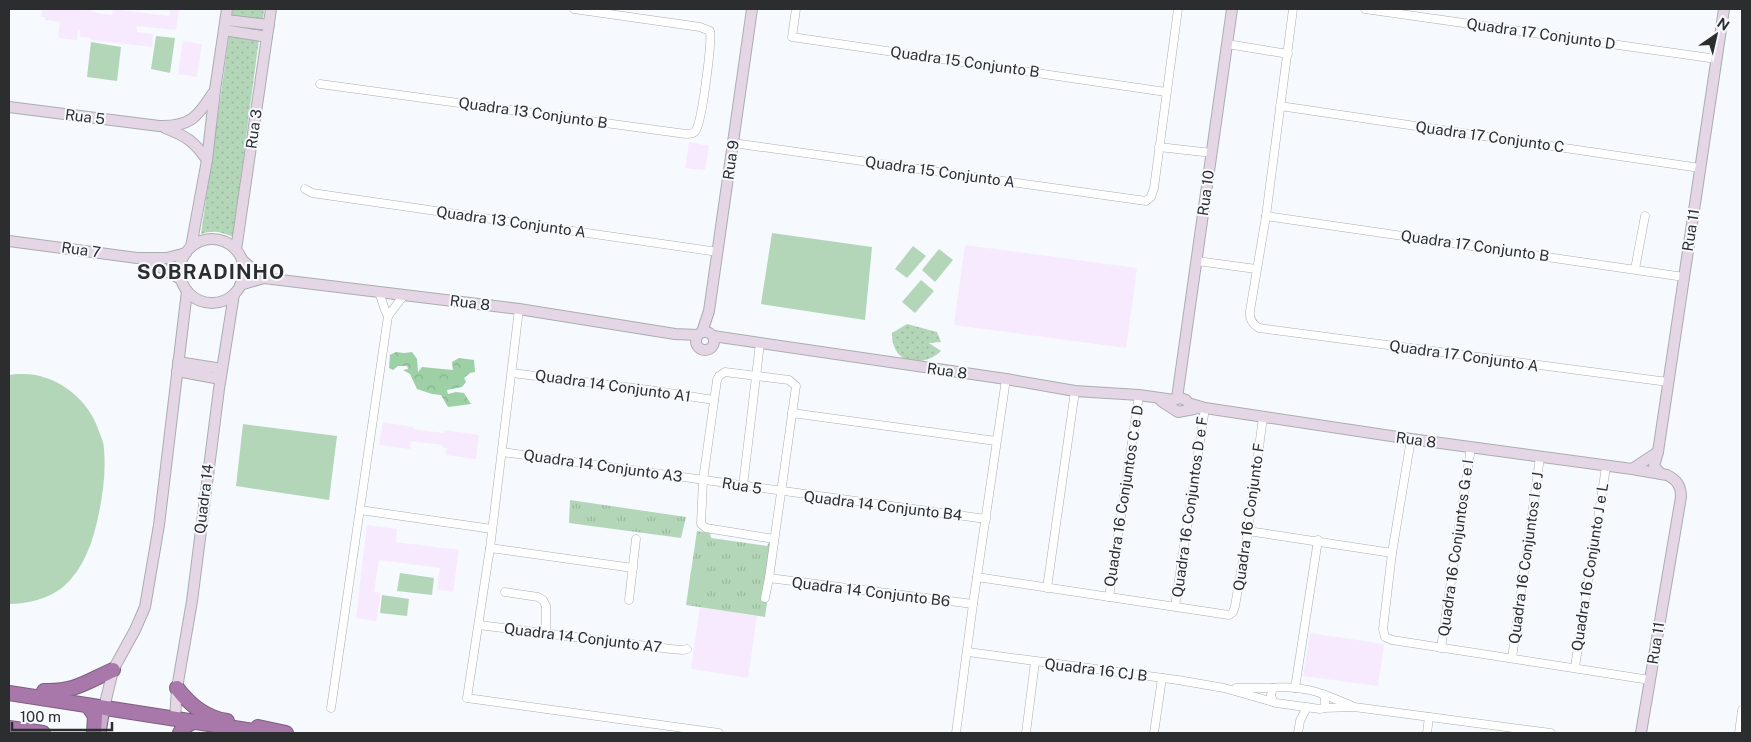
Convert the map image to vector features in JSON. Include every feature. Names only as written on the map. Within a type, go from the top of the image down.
[{"type":"highway","points":[[9,692],[60,692],[82,686],[114,670]]},
{"type":"highway","points":[[178,688],[199,710],[221,720],[286,733]]},
{"type":"highway","points":[[9,692],[104,708],[175,726],[193,722],[266,733]]},
{"type":"highway","points":[[88,706],[96,716],[94,733]]},
{"type":"highway","points":[[180,733],[184,727],[193,722]]},
{"type":"highway","points":[[9,728],[43,733]]},
{"type":"main road","points":[[188,250],[206,239],[214,239],[230,244],[242,260],[244,269],[240,285],[234,294],[220,301],[205,302],[195,298],[188,291],[180,271],[181,261],[188,250],[207,160],[227,9]]},
{"type":"main road","name":"Rua 3","points":[[236,250],[271,9]]},
{"type":"main road","name":"Rua 9","points":[[706,338],[752,9]]},
{"type":"main road","name":"Rua 10","points":[[1181,403],[1180,377],[1232,9]]},
{"type":"main road","name":"Rua 11","points":[[1641,733],[1681,497],[1681,491],[1676,481],[1662,474],[1654,466],[1658,452],[1724,9]]},
{"type":"main road","points":[[225,25],[269,25]]},
{"type":"main road","points":[[225,25],[267,37]]},
{"type":"main road","points":[[162,126],[186,124],[194,119],[215,90]]},
{"type":"main road","name":"Rua 5","points":[[9,107],[162,126]]},
{"type":"main road","points":[[162,126],[188,138],[196,144],[207,160]]},
{"type":"main road","name":"Rua 7","points":[[9,241],[137,258],[167,258],[188,250]]},
{"type":"main road","points":[[137,258],[162,268],[182,280]]},
{"type":"main road","points":[[242,260],[264,278]]},
{"type":"main road","name":"Rua 8","points":[[240,285],[264,278],[518,309],[675,334],[760,343],[1075,391],[1156,398],[1203,408],[1263,417],[1471,448],[1632,469]]},
{"type":"main road","points":[[100,733],[104,708],[114,670],[145,606],[159,525],[177,366],[188,291]]},
{"type":"main road","name":"Quadra 14","points":[[175,726],[178,688],[192,601],[221,374],[234,294]]},
{"type":"main road","points":[[177,366],[221,374]]},
{"type":"main road","points":[[1632,469],[1658,452]]},
{"type":"main road","points":[[1632,469],[1662,474]]},
{"type":"street","name":"Quadra 13 Conjunto B","points":[[320,84],[686,134],[694,133],[698,128],[706,82],[711,33],[708,29],[574,9]]},
{"type":"street","name":"Quadra 15 Conjunto B","points":[[796,9],[792,37],[1166,92]]},
{"type":"street","points":[[1178,9],[1159,147],[1212,153]]},
{"type":"street","points":[[1197,261],[1256,269],[1266,216],[1293,9]]},
{"type":"street","name":"Quadra 17 Conjunto D","points":[[1365,9],[1717,59]]},
{"type":"street","points":[[1227,44],[1288,54]]},
{"type":"street","name":"Quadra 17 Conjunto C","points":[[1280,106],[1700,168]]},
{"type":"street","name":"Quadra 15 Conjunto A","points":[[733,143],[1146,201],[1151,197],[1154,188],[1159,147]]},
{"type":"street","name":"Quadra 13 Conjunto A","points":[[306,188],[312,193],[718,252]]},
{"type":"street","name":"Quadra 17 Conjunto B","points":[[1266,216],[1684,277]]},
{"type":"street","points":[[1635,269],[1645,216]]},
{"type":"street","name":"Quadra 17 Conjunto A","points":[[1256,269],[1250,318],[1259,328],[1668,382]]},
{"type":"street","points":[[379,292],[389,313]]},
{"type":"street","points":[[331,708],[389,313],[404,295]]},
{"type":"street","points":[[518,309],[490,548],[467,698],[719,733]]},
{"type":"street","points":[[742,486],[760,343]]},
{"type":"street","name":"Quadra 14 Conjunto A1","points":[[512,373],[714,400]]},
{"type":"street","points":[[765,598],[769,578],[796,386],[789,380],[722,373],[717,380],[714,400],[703,480],[700,520],[703,526],[774,540]]},
{"type":"street","points":[[956,733],[1006,379]]},
{"type":"street","points":[[1048,588],[1075,391]]},
{"type":"street","name":"Quadra 16 Conjuntos C e D","points":[[1109,597],[1139,396]]},
{"type":"street","name":"Quadra 16 Conjuntos D e F","points":[[1175,606],[1203,408]]},
{"type":"street","points":[[792,413],[996,441]]},
{"type":"street","name":"Quadra 16 Conjunto F","points":[[1175,606],[1229,615],[1233,612],[1248,531],[1263,417]]},
{"type":"street","points":[[1411,439],[1392,553],[1383,628],[1383,634],[1388,640],[1575,667],[1650,680]]},
{"type":"street","name":"Quadra 16 Conjuntos G e I","points":[[1441,648],[1471,448]]},
{"type":"street","name":"Quadra 14 Conjunto A3","points":[[502,452],[703,480]]},
{"type":"street","name":"Quadra 16 Conjuntos I e J","points":[[1512,658],[1540,457]]},
{"type":"street","name":"Quadra 16 Conjunto J e L","points":[[1575,667],[1606,467]]},
{"type":"street","name":"Rua 5","points":[[703,480],[780,492]]},
{"type":"street","name":"Quadra 14 Conjunto B4","points":[[780,492],[986,520]]},
{"type":"street","points":[[360,510],[492,529]]},
{"type":"street","points":[[1248,531],[1318,540],[1392,553]]},
{"type":"street","points":[[628,600],[636,539]]},
{"type":"street","points":[[1295,684],[1318,540]]},
{"type":"street","points":[[490,548],[633,568]]},
{"type":"street","points":[[977,577],[1175,606]]},
{"type":"street","name":"Quadra 14 Conjunto B6","points":[[769,578],[973,604]]},
{"type":"street","points":[[505,592],[538,597],[543,600],[546,606],[546,633]]},
{"type":"street","name":"Quadra 14 Conjunto A7","points":[[479,625],[671,649],[687,649]]},
{"type":"street","name":"Quadra 16 CJ B","points":[[968,652],[1224,688],[1273,702],[1320,709],[1354,707]]},
{"type":"street","points":[[1026,733],[1035,662]]},
{"type":"street","points":[[1154,733],[1162,678]]},
{"type":"street","name":"Quadra 16 CJ B","points":[[1224,688],[1273,688],[1295,684],[1354,707]]},
{"type":"street","points":[[1273,688],[1271,698],[1273,702]]},
{"type":"street","points":[[1324,694],[1326,699],[1324,708]]},
{"type":"street","points":[[1294,705],[1300,721]]},
{"type":"street","points":[[1298,733],[1300,721],[1307,707]]},
{"type":"street","points":[[1354,707],[1429,716],[1498,730],[1551,733]]},
{"type":"street","points":[[1740,733],[1742,710]]},
{"type":"street","points":[[1427,733],[1429,716]]},
{"type":"shaded area","points":[[42,9],[80,9],[84,11],[84,9],[92,9],[92,12],[112,15],[113,9],[169,16],[170,10],[158,9],[179,9],[176,30],[137,26],[137,32],[153,34],[152,47],[91,40],[91,38],[80,37],[80,30],[78,29],[77,40],[58,38],[60,22],[45,20],[45,17],[41,17]]},
{"type":"shaded area","points":[[183,41],[202,44],[197,77],[178,74]]},
{"type":"shaded area","points":[[689,142],[709,146],[705,170],[685,168]]},
{"type":"shaded area","points":[[965,245],[1137,268],[1126,348],[954,325]]},
{"type":"shaded area","points":[[383,422],[413,427],[413,429],[444,433],[445,430],[479,435],[476,459],[446,455],[447,448],[443,448],[443,445],[411,441],[410,449],[379,445]]},
{"type":"shaded area","points":[[367,525],[397,529],[396,542],[459,550],[453,592],[437,589],[440,568],[379,560],[374,592],[381,593],[376,621],[356,618]]},
{"type":"shaded area","points":[[700,607],[757,616],[748,678],[691,669]]},
{"type":"shaded area","points":[[1310,633],[1384,644],[1378,686],[1303,676]]},
{"type":"green space","points":[[233,9],[264,9],[263,20],[232,16]]},
{"type":"green space","points":[[231,35],[259,39],[233,237],[217,232],[201,234],[229,37]]},
{"type":"green space","points":[[156,36],[175,38],[170,73],[151,69]]},
{"type":"green space","points":[[91,42],[121,47],[117,81],[87,77]]},
{"type":"green space","points":[[772,233],[872,247],[865,320],[761,304]]},
{"type":"green space","points":[[913,246],[926,256],[907,278],[895,269]]},
{"type":"green space","points":[[939,249],[953,260],[935,282],[922,270]]},
{"type":"green space","points":[[921,280],[934,291],[915,313],[902,302]]},
{"type":"green space","points":[[907,324],[937,332],[941,342],[929,343],[941,351],[922,361],[909,360],[902,357],[897,353],[893,344],[892,333]]},
{"type":"green space","points":[[396,352],[412,352],[417,359],[418,372],[422,367],[453,370],[452,362],[459,358],[474,360],[475,372],[470,373],[464,378],[466,382],[462,387],[447,390],[448,394],[464,393],[471,404],[448,407],[441,395],[417,389],[410,374],[403,370],[408,369],[407,366],[398,366],[393,370],[389,368],[390,355]]},
{"type":"green space","points":[[9,375],[37,375],[51,380],[78,397],[96,424],[104,445],[105,466],[100,509],[90,546],[82,564],[63,587],[51,595],[30,602],[9,604]]},
{"type":"green space","points":[[243,424],[337,436],[329,500],[236,486]]},
{"type":"green space","points":[[570,500],[686,517],[681,538],[569,523]]},
{"type":"green space","points":[[697,531],[710,533],[711,538],[767,546],[770,541],[775,548],[765,617],[686,605]]},
{"type":"green space","points":[[691,571],[721,577],[721,591],[689,586]]},
{"type":"green space","points":[[400,573],[434,578],[432,595],[397,591]]},
{"type":"green space","points":[[382,595],[409,599],[407,616],[380,613]]},
{"type":"district","name":"SOBRADINHO","points":[[211,272]]}]
